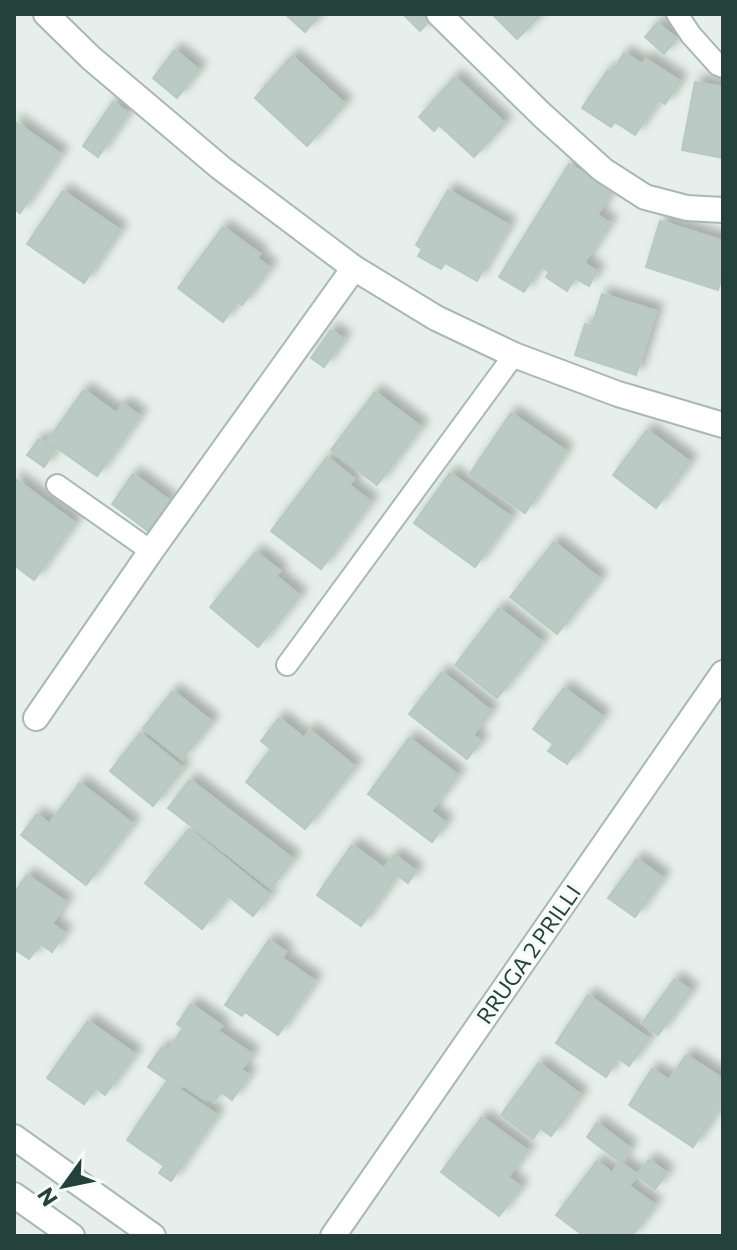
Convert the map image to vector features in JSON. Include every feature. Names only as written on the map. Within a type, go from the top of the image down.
[{"type":"street","points":[[46,14],[91,58],[221,168],[354,268],[436,318],[514,355],[618,394],[723,425]]},
{"type":"street","points":[[439,14],[603,170],[645,197],[687,208],[723,210]]},
{"type":"street","points":[[36,718],[151,551],[354,268]]},
{"type":"street","name":"RRUGA 2 PRILLI","points":[[333,1236],[723,673]]},
{"type":"street","points":[[14,1137],[153,1236]]},
{"type":"street","points":[[14,1195],[72,1236]]},
{"type":"lane","points":[[677,14],[691,35],[723,67]]},
{"type":"lane","points":[[287,665],[514,355]]},
{"type":"lane","points":[[57,485],[151,551]]},
{"type":"building","points":[[285,14],[321,14],[305,32]]},
{"type":"building","points":[[403,14],[429,14],[433,17],[420,31]]},
{"type":"building","points":[[492,14],[542,14],[517,39]]},
{"type":"building","points":[[657,23],[677,39],[664,54],[645,37]]},
{"type":"building","points":[[175,50],[199,70],[177,98],[153,78]]},
{"type":"building","points":[[624,53],[642,64],[646,59],[680,81],[665,104],[659,100],[635,135],[615,122],[611,127],[582,108],[608,70],[612,73]]},
{"type":"building","points":[[292,56],[345,104],[307,146],[255,98]]},
{"type":"building","points":[[455,77],[505,123],[474,157],[439,125],[434,131],[419,117]]},
{"type":"building","points":[[695,82],[723,87],[723,158],[682,150]]},
{"type":"building","points":[[113,102],[128,113],[98,157],[83,146]]},
{"type":"building","points":[[14,121],[61,154],[20,213],[14,209]]},
{"type":"building","points":[[569,164],[612,191],[597,215],[610,223],[584,263],[597,271],[589,286],[575,278],[567,291],[546,277],[549,272],[541,266],[524,292],[499,277]]},
{"type":"building","points":[[448,190],[509,225],[477,281],[445,263],[441,269],[418,256],[422,249],[416,245]]},
{"type":"building","points":[[63,191],[120,230],[84,283],[27,244]]},
{"type":"building","points":[[660,221],[723,241],[723,273],[718,290],[646,267]]},
{"type":"building","points":[[223,227],[260,254],[257,258],[270,268],[242,305],[238,302],[223,322],[178,288]]},
{"type":"building","points":[[602,294],[656,311],[636,375],[575,355],[585,324],[592,326]]},
{"type":"building","points":[[331,330],[344,339],[324,367],[311,358]]},
{"type":"building","points":[[84,390],[116,413],[123,404],[140,416],[97,476],[47,441]]},
{"type":"building","points":[[375,392],[421,427],[377,485],[331,450]]},
{"type":"building","points":[[511,413],[566,451],[525,513],[469,475]]},
{"type":"building","points":[[647,430],[690,462],[656,508],[613,475]]},
{"type":"building","points":[[39,439],[55,451],[44,467],[27,455]]},
{"type":"building","points":[[327,457],[354,479],[349,485],[371,502],[321,569],[271,531]]},
{"type":"building","points":[[450,473],[511,517],[475,567],[414,523]]},
{"type":"building","points":[[133,474],[170,501],[148,531],[112,504]]},
{"type":"building","points":[[14,478],[75,523],[34,580],[14,565]]},
{"type":"building","points":[[554,542],[600,579],[557,634],[510,597]]},
{"type":"building","points":[[256,552],[280,571],[276,576],[300,596],[258,647],[210,607]]},
{"type":"building","points":[[499,608],[542,642],[497,698],[455,665]]},
{"type":"building","points":[[442,672],[491,711],[473,735],[481,741],[467,759],[409,714]]},
{"type":"building","points":[[564,688],[603,717],[567,764],[548,751],[553,744],[533,729]]},
{"type":"building","points":[[173,691],[212,722],[182,759],[143,728]]},
{"type":"building","points":[[279,718],[304,738],[310,730],[355,767],[305,829],[246,782],[271,749],[261,741]]},
{"type":"building","points":[[140,733],[183,768],[153,806],[110,771]]},
{"type":"building","points":[[409,738],[458,775],[431,811],[446,823],[432,842],[368,794]]},
{"type":"building","points":[[190,780],[293,859],[271,888],[168,808]]},
{"type":"building","points":[[80,783],[133,824],[86,885],[21,835],[37,814],[49,824]]},
{"type":"building","points":[[189,829],[270,895],[253,916],[228,896],[202,929],[145,883]]},
{"type":"building","points":[[352,845],[384,868],[394,855],[416,871],[408,883],[397,875],[361,926],[317,895]]},
{"type":"building","points":[[637,859],[663,878],[635,917],[608,898]]},
{"type":"building","points":[[27,875],[66,902],[52,924],[65,933],[52,952],[41,944],[29,959],[14,949],[14,893]]},
{"type":"building","points":[[269,940],[286,952],[282,958],[315,981],[278,1035],[245,1012],[242,1016],[225,1005]]},
{"type":"building","points":[[675,979],[691,991],[658,1035],[642,1023]]},
{"type":"building","points":[[588,995],[649,1039],[629,1066],[618,1058],[606,1077],[556,1043]]},
{"type":"building","points":[[191,1004],[222,1026],[218,1031],[252,1054],[241,1070],[249,1075],[232,1100],[221,1092],[214,1102],[207,1097],[206,1100],[183,1085],[180,1089],[148,1067],[162,1047],[168,1051],[183,1028],[177,1024]]},
{"type":"building","points":[[88,1021],[135,1054],[105,1095],[96,1088],[84,1104],[47,1078]]},
{"type":"building","points":[[686,1055],[723,1079],[723,1102],[693,1147],[629,1105],[652,1069],[669,1080]]},
{"type":"building","points":[[539,1063],[581,1095],[551,1136],[540,1128],[533,1139],[501,1115]]},
{"type":"building","points":[[167,1081],[217,1115],[171,1181],[159,1173],[164,1166],[127,1140]]},
{"type":"building","points":[[482,1117],[528,1151],[508,1177],[521,1187],[499,1216],[441,1172]]},
{"type":"building","points":[[597,1123],[630,1148],[620,1162],[587,1137]]},
{"type":"building","points":[[649,1160],[667,1173],[655,1189],[637,1176]]},
{"type":"building","points":[[597,1161],[612,1173],[620,1162],[638,1175],[629,1186],[655,1205],[632,1236],[584,1236],[556,1215]]}]
